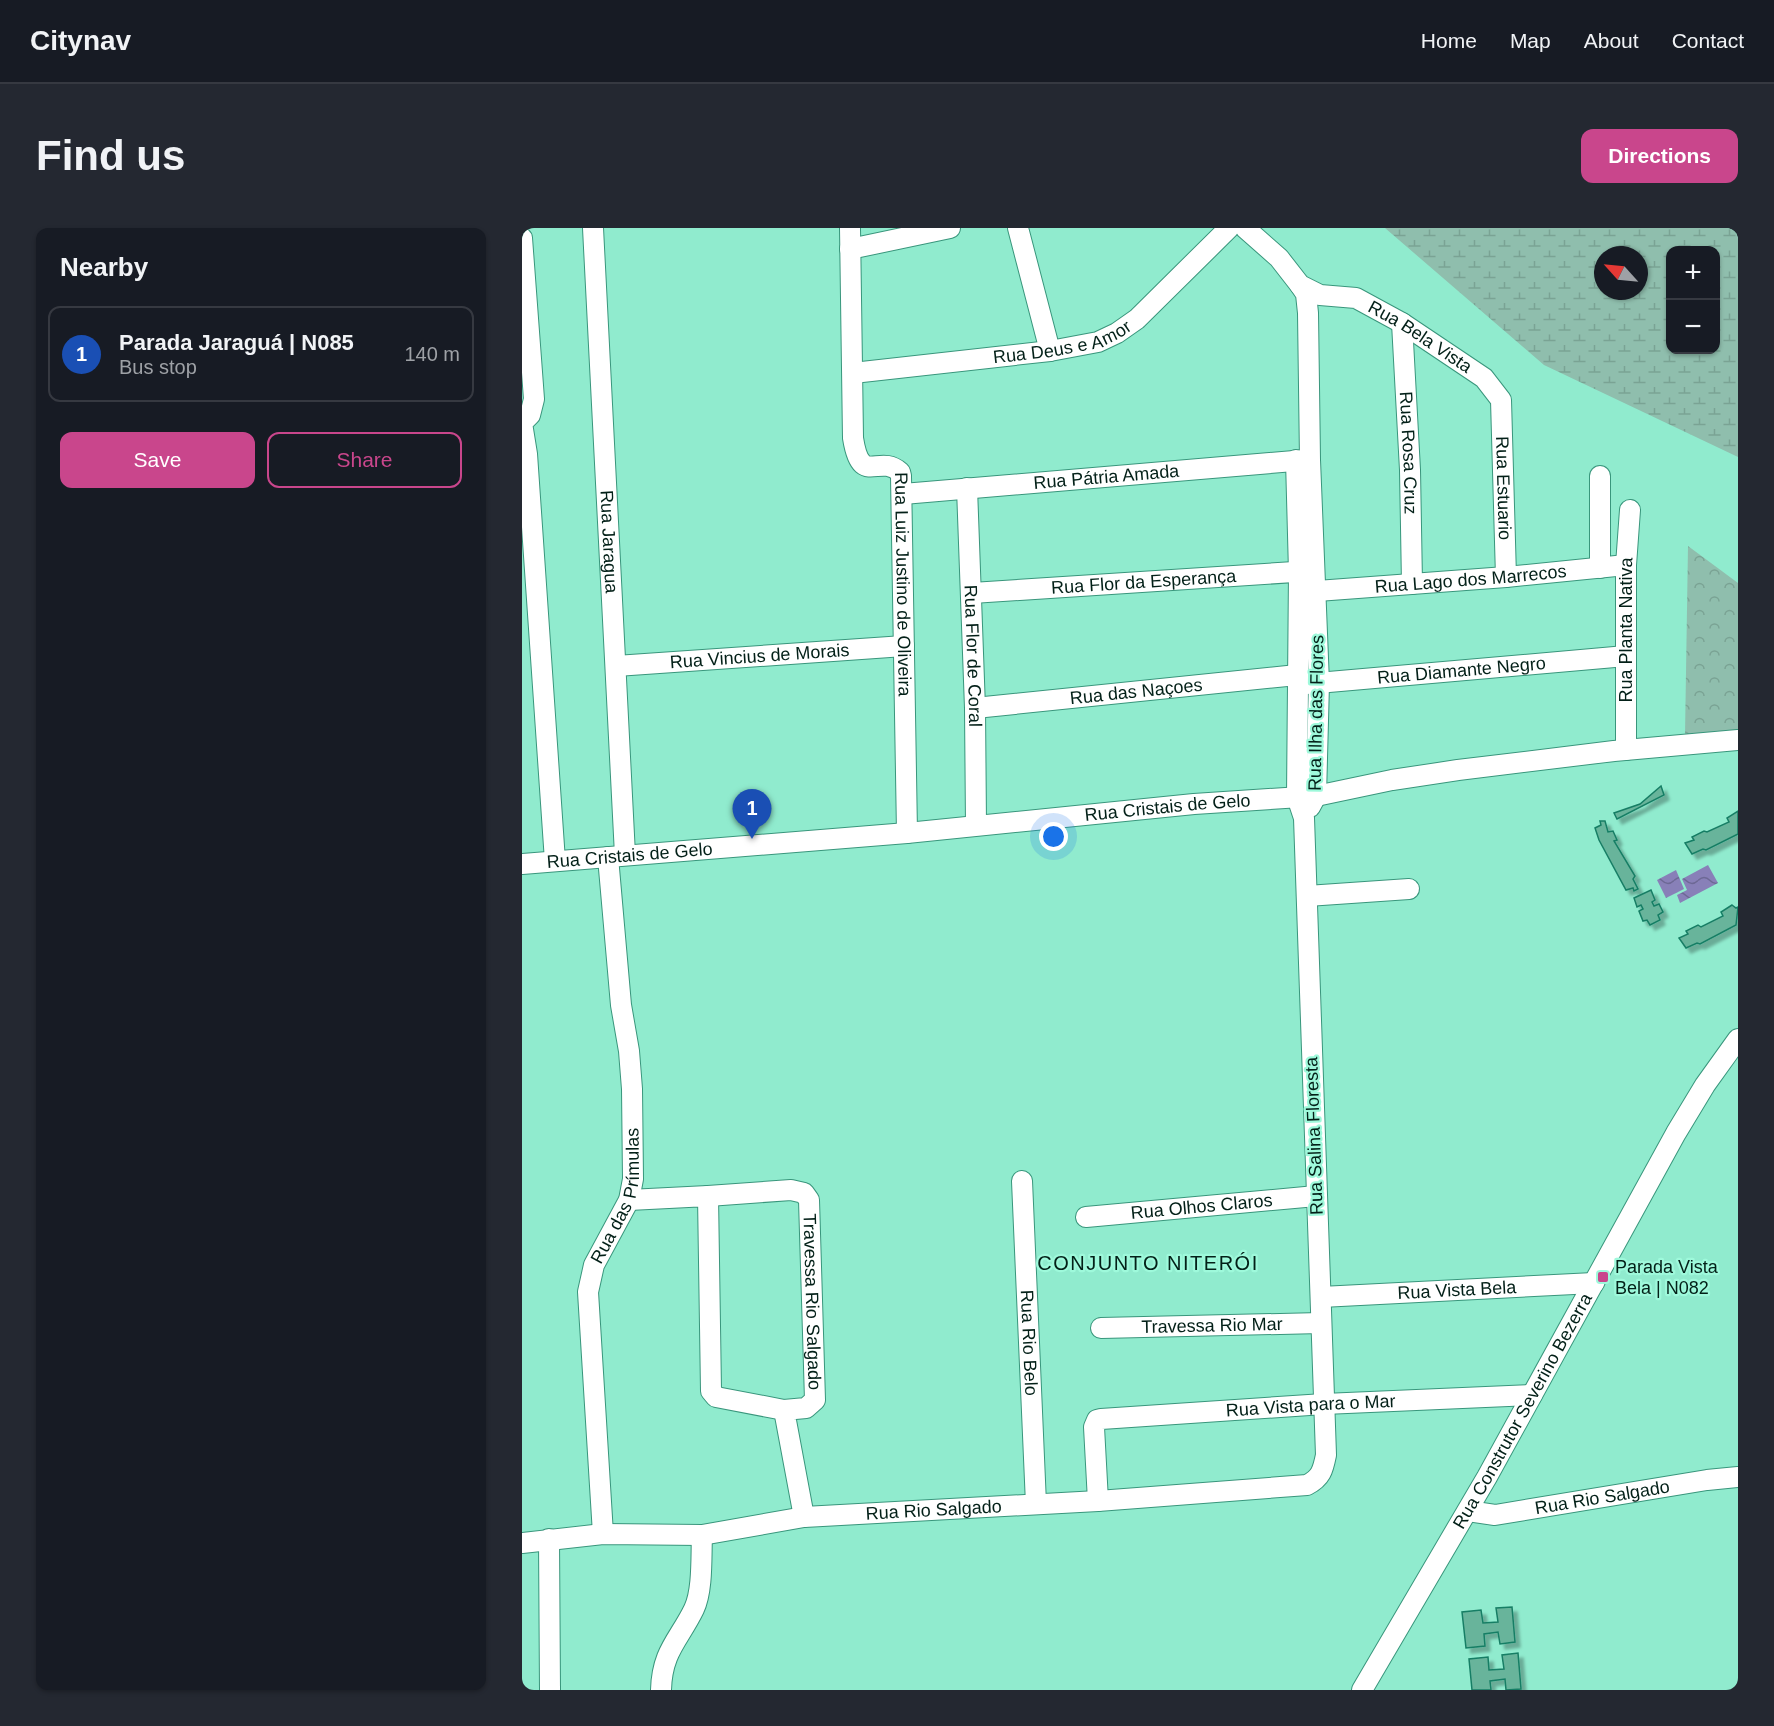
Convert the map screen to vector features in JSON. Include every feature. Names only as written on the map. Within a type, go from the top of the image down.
[{"type":"street","name":"Rua Jaragua","points":[[593,228],[616,666],[616,856]]},
{"type":"street","name":"Rua Luiz Justino de Oliveira","points":[[850,228],[853,438],[858,460],[868,467],[897,469],[901,476],[903,494],[907,833]]},
{"type":"street","points":[[850,249],[950,228]]},
{"type":"street","points":[[1018,228],[1050,351]]},
{"type":"street","name":"Rua Deus e Amor","points":[[853,373],[1050,351],[1098,342],[1137,319],[1229,228]]},
{"type":"street","points":[[1245,228],[1279,258],[1300,285]]},
{"type":"street","points":[[522,238],[525,337],[534,399],[530,415],[522,423],[555,861]]},
{"type":"street","name":"Rua Bela Vista","points":[[1300,285],[1320,295],[1356,298],[1402,322],[1484,378],[1501,400]]},
{"type":"street","name":"Rua Ilha das Flores","points":[[1300,285],[1306,294],[1308,313],[1303,460],[1307,571],[1297,680],[1307,797]]},
{"type":"street","name":"Rua Rosa Cruz","points":[[1402,322],[1410,470],[1412,584]]},
{"type":"street","name":"Rua Estuario","points":[[1501,400],[1506,577]]},
{"type":"street","name":"Rua Pátria Amada","points":[[903,494],[1303,460]]},
{"type":"street","name":"Rua Planta Nativa","points":[[1599,568],[1600,476]]},
{"type":"street","name":"Rua Flor de Coral","points":[[968,488],[976,825]]},
{"type":"street","name":"Rua Planta Nativa","points":[[1626,750],[1626,564],[1630,510]]},
{"type":"street","name":"Rua Lago dos Marrecos","points":[[1317,591],[1506,577],[1626,564]]},
{"type":"street","name":"Rua Ilha das Flores","points":[[1305,818],[1319,683],[1317,591],[1307,571]]},
{"type":"street","name":"Rua Flor da Esperança","points":[[972,593],[1307,571]]},
{"type":"street","name":"Rua Vincius de Morais","points":[[616,666],[904,646]]},
{"type":"street","name":"Rua Diamante Negro","points":[[1297,680],[1319,683],[1626,656]]},
{"type":"street","name":"Rua das Naçoes","points":[[975,708],[1297,680]]},
{"type":"street","name":"Rua Cristais de Gelo","points":[[522,864],[907,833],[1194,804],[1307,797],[1425,775],[1626,750],[1738,740]]},
{"type":"street","name":"Rua Salina Floresta","points":[[1305,818],[1326,1455]]},
{"type":"street","name":"Rua das Prímulas","points":[[603,1534],[588,1292],[594,1265],[621,1219],[629,1200],[633,1179],[632,1089],[620,994],[616,856]]},
{"type":"street","points":[[1307,896],[1409,889]]},
{"type":"street","name":"Rua Construtor Severino Bezerra","points":[[1362,1690],[1468,1511],[1676,1133],[1705,1085],[1738,1039]]},
{"type":"street","name":"Rua Rio Belo","points":[[1022,1181],[1036,1504]]},
{"type":"street","name":"Travessa Rio Salgado","points":[[708,1196],[790,1190],[804,1193],[809,1200],[816,1393],[815,1400],[806,1408],[784,1410]]},
{"type":"street","points":[[629,1200],[708,1196],[711,1391],[716,1396],[784,1410],[804,1517]]},
{"type":"street","name":"Rua Olhos Claros","points":[[1086,1217],[1316,1196]]},
{"type":"street","name":"Rua Vista Bela","points":[[1321,1297],[1594,1283]]},
{"type":"street","name":"Travessa Rio Mar","points":[[1101,1328],[1321,1323]]},
{"type":"street","name":"Rua Vista para o Mar","points":[[1098,1501],[1095,1427],[1097,1420],[1101,1419],[1324,1404],[1532,1395]]},
{"type":"street","name":"Rua Rio Salgado","points":[[522,1543],[603,1534],[702,1534],[804,1517],[1098,1501],[1307,1485],[1317,1480],[1324,1470],[1326,1455]]},
{"type":"street","name":"Rua Rio Salgado","points":[[1468,1511],[1495,1515],[1707,1480],[1738,1477]]},
{"type":"street","points":[[661,1690],[665,1662],[674,1641],[695,1608],[699,1594],[702,1534]]},
{"type":"street","points":[[549,1539],[550,1690]]},
{"type":"green space","points":[[1385,228],[1738,228],[1738,457],[1544,365]]},
{"type":"green space","points":[[1688,546],[1738,583],[1738,731],[1685,735]]},
{"type":"water","points":[[1708,865],[1718,883],[1680,903],[1677,895],[1687,890],[1682,879]]},
{"type":"water","points":[[1676,870],[1684,889],[1666,898],[1657,880]]},
{"type":"building","points":[[1661,786],[1664,795],[1617,819],[1614,813],[1640,804]]},
{"type":"building","points":[[1738,811],[1738,834],[1706,850],[1692,854],[1685,843],[1694,840],[1692,837],[1704,831],[1707,832],[1729,822],[1727,818]]},
{"type":"building","points":[[1600,821],[1605,821],[1608,832],[1613,831],[1617,840],[1614,841],[1635,876],[1633,879],[1638,889],[1626,890],[1599,840],[1595,828],[1601,825]]},
{"type":"building","points":[[1651,890],[1655,900],[1652,902],[1654,906],[1659,904],[1663,912],[1658,915],[1660,920],[1650,925],[1647,920],[1643,921],[1639,911],[1643,909],[1641,905],[1637,907],[1634,898]]},
{"type":"building","points":[[1732,905],[1738,907],[1736,925],[1700,944],[1686,948],[1679,938],[1688,934],[1686,931],[1698,925],[1701,927],[1723,916],[1721,912]]},
{"type":"building","points":[[1512,1607],[1515,1642],[1500,1644],[1498,1632],[1484,1634],[1485,1646],[1466,1648],[1462,1612],[1481,1610],[1483,1623],[1498,1622],[1496,1608]]},
{"type":"building","points":[[1518,1653],[1521,1689],[1506,1690],[1505,1679],[1490,1681],[1491,1690],[1472,1690],[1469,1659],[1488,1657],[1489,1670],[1504,1669],[1502,1655]]},
{"type":"place","name":"Parada Jaraguá | N085","points":[[752,839]]},
{"type":"place","name":"Parada Vista Bela | N082","points":[[1603,1277]]},
{"type":"district","name":"CONJUNTO NITERÓI","points":[[1148,1263]]}]
